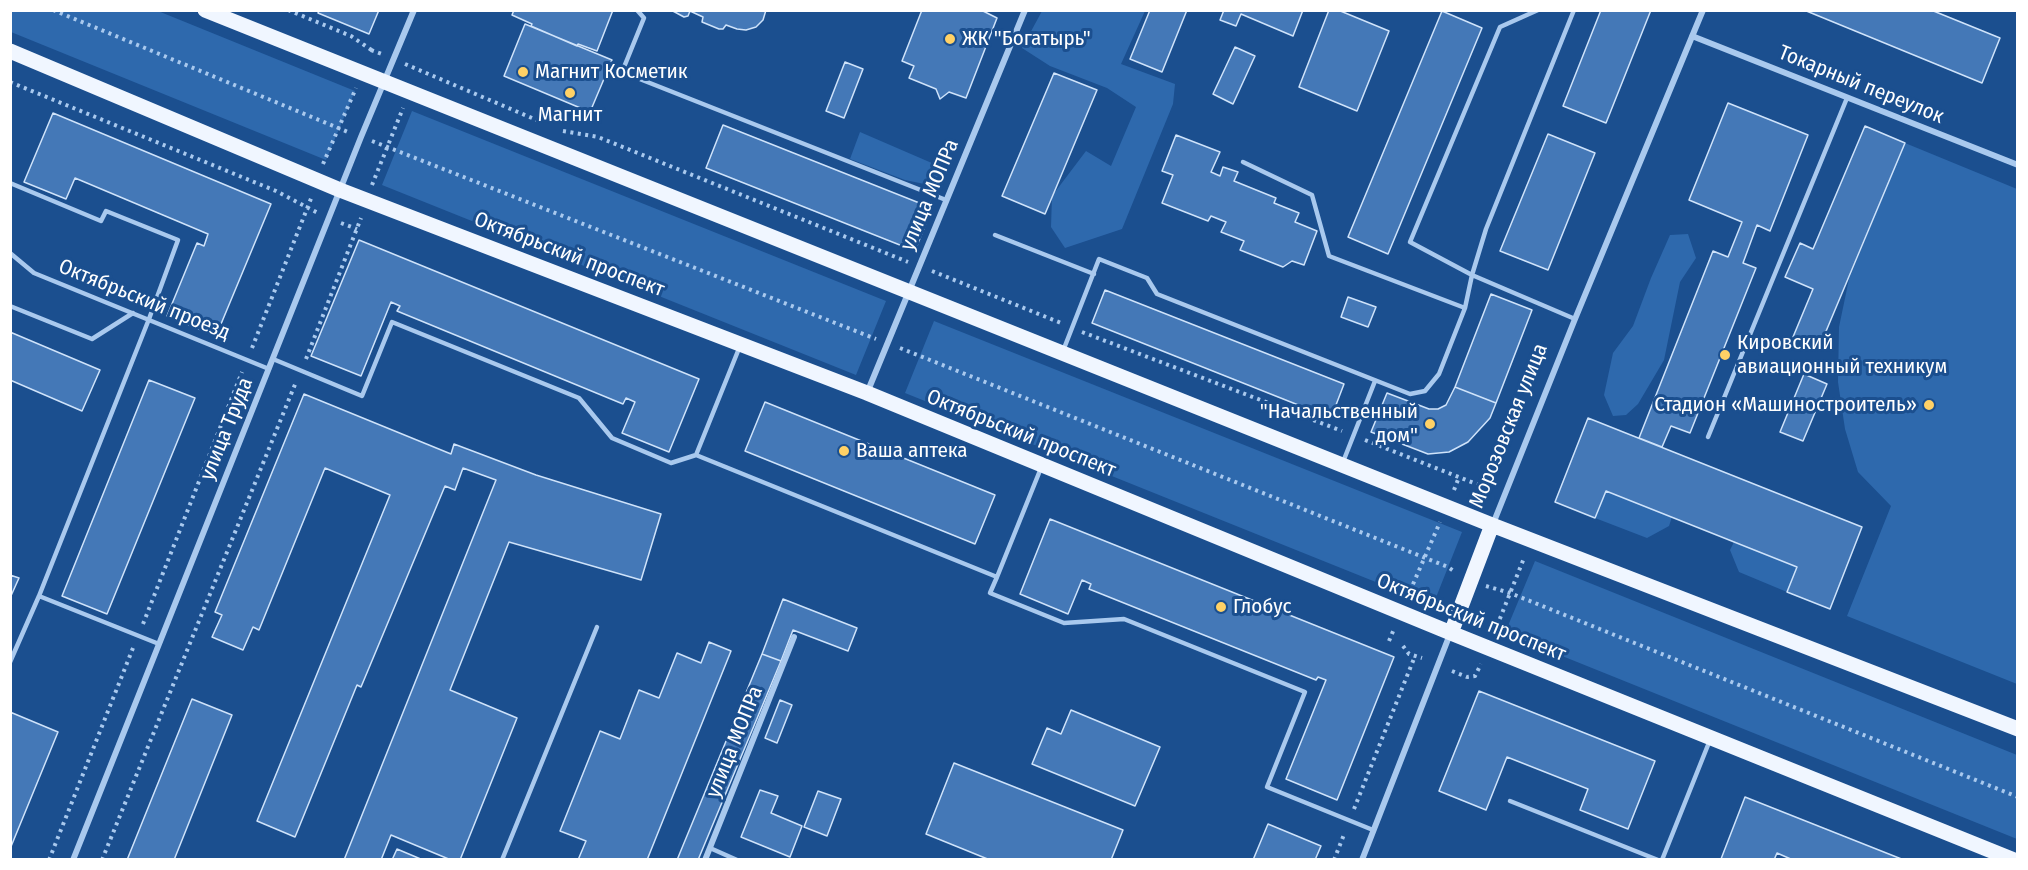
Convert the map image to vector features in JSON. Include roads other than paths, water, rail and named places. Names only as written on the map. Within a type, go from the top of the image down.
[{"type":"main road","points":[[205,10],[1446,507],[2018,729]]},
{"type":"main road","name":"Октябрьский проспект","points":[[10,51],[340,190],[867,393],[1401,613],[2014,859]]},
{"type":"main road","name":"Морозовская улица","points":[[1451,633],[1492,525]]},
{"type":"street","name":"улица Труда","points":[[73,860],[361,137],[414,10]]},
{"type":"street","name":"улица МОПРа","points":[[867,393],[1025,10]]},
{"type":"street","name":"Морозовская улица","points":[[1492,525],[1703,10]]},
{"type":"street","name":"Токарный переулок","points":[[1692,36],[2018,165]]},
{"type":"street","name":"Морозовская улица","points":[[1362,860],[1451,633]]},
{"type":"street","name":"улица МОПРа","points":[[705,860],[794,637]]},
{"type":"lane","points":[[637,10],[644,18],[621,72],[946,200]]},
{"type":"lane","points":[[1538,10],[1500,27],[1410,242],[1472,275],[1575,319]]},
{"type":"lane","points":[[1062,353],[1099,260],[1148,278],[1157,294],[1410,394],[1425,391],[1439,374],[1466,308],[1472,275],[1486,229],[1574,10]]},
{"type":"lane","points":[[1708,437],[1847,98]]},
{"type":"lane","points":[[1243,162],[1312,195],[1329,256],[1466,308]]},
{"type":"lane","points":[[10,183],[101,221],[106,211],[178,240],[39,596],[10,662]]},
{"type":"lane","points":[[995,235],[1094,274]]},
{"type":"lane","name":"Октябрьский проезд","points":[[10,253],[34,273],[269,369]]},
{"type":"lane","points":[[10,306],[92,339],[133,313]]},
{"type":"lane","points":[[273,359],[362,396],[392,322],[579,398],[612,438],[671,463],[696,454],[997,576]]},
{"type":"lane","points":[[696,454],[741,344]]},
{"type":"lane","points":[[1342,465],[1375,381]]},
{"type":"lane","points":[[1042,466],[990,593],[1064,623],[1124,619],[1305,692],[1267,787],[1373,830]]},
{"type":"lane","points":[[39,596],[159,644]]},
{"type":"lane","points":[[502,860],[597,627]]},
{"type":"lane","points":[[1510,801],[1660,860],[1711,738]]},
{"type":"lane","points":[[710,848],[737,860]]},
{"type":"place","name":"ЖК \"Богатырь\"","points":[[950,39]]},
{"type":"place","name":"Магнит Косметик","points":[[523,72]]},
{"type":"place","name":"Магнит","points":[[570,93]]},
{"type":"place","name":"Кировский авиационный техникум","points":[[1725,355]]},
{"type":"place","name":"Стадион «Машиностроитель»","points":[[1929,405]]},
{"type":"place","name":"\"Начальственный дом\"","points":[[1430,424]]},
{"type":"place","name":"Ваша аптека","points":[[844,451]]},
{"type":"place","name":"Глобус","points":[[1221,607]]}]
